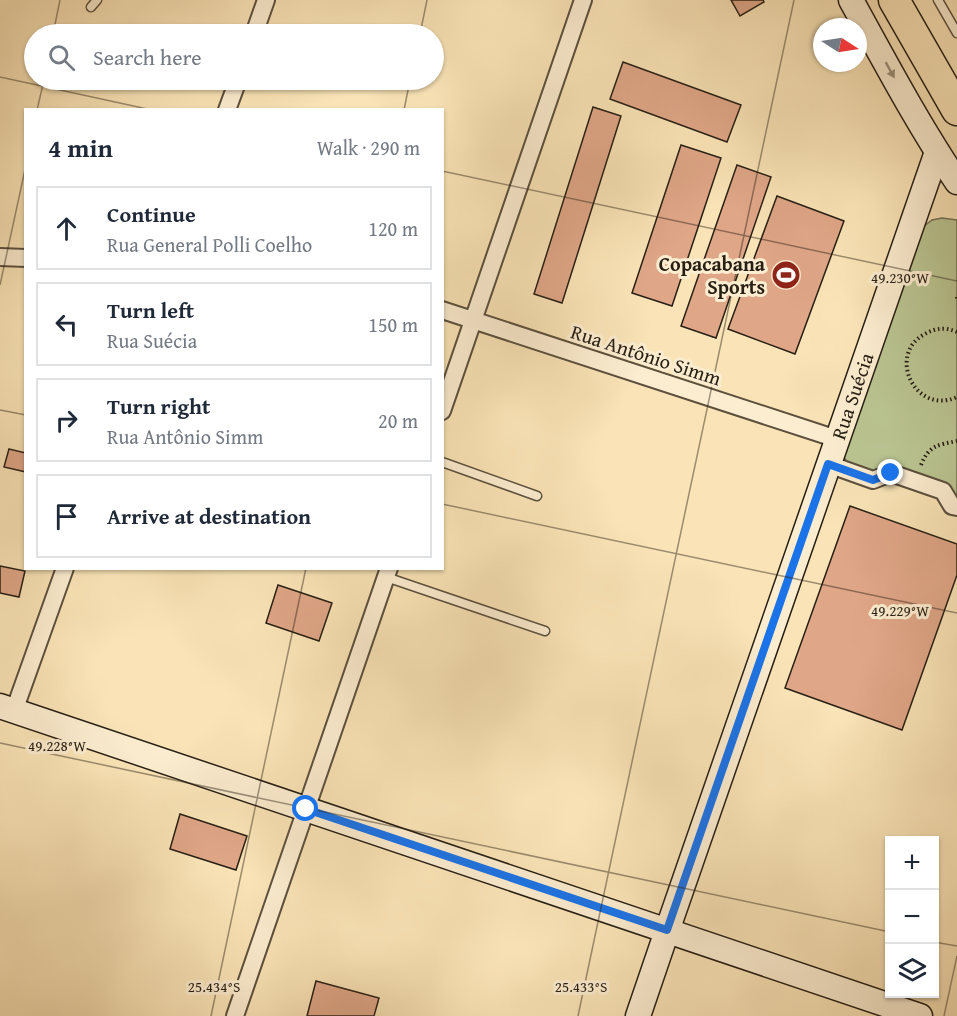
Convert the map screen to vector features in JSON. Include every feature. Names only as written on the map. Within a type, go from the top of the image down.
[{"type":"highway","points":[[894,0],[957,110]]},
{"type":"street","points":[[258,24],[266,0]]},
{"type":"street","points":[[444,405],[583,0]]},
{"type":"street","points":[[851,0],[912,111],[957,182]]},
{"type":"street","points":[[228,108],[234,90]]},
{"type":"street","name":"Rua Suécia","points":[[638,1016],[937,152]]},
{"type":"street","points":[[0,257],[24,258]]},
{"type":"street","name":"Rua Antônio Simm","points":[[444,311],[837,439]]},
{"type":"street","points":[[828,464],[873,480],[891,473],[943,491],[952,506],[957,507]]},
{"type":"street","points":[[63,570],[7,708],[920,1016]]},
{"type":"street","points":[[236,1016],[387,573]]},
{"type":"lane","points":[[939,0],[957,33]]},
{"type":"lane","points":[[444,463],[537,496]]},
{"type":"lane","points":[[387,573],[545,631]]},
{"type":"path","points":[[957,332],[942,328],[931,330],[921,336],[910,349],[906,367],[909,380],[926,398],[939,401],[957,397]]},
{"type":"path","points":[[919,470],[929,450],[935,446],[957,441]]},
{"type":"green space","points":[[942,218],[957,220],[957,500],[948,484],[888,464],[874,472],[848,463],[843,456],[923,227],[932,220]]},
{"type":"building","points":[[731,0],[763,0],[764,2],[740,16]]},
{"type":"building","points":[[623,62],[741,105],[727,142],[610,99]]},
{"type":"building","points":[[593,107],[621,116],[562,303],[534,294]]},
{"type":"building","points":[[681,145],[721,158],[672,306],[632,293]]},
{"type":"building","points":[[737,165],[771,177],[716,338],[681,326]]},
{"type":"building","name":"Copacabana Sports","points":[[777,196],[844,221],[795,354],[728,329]]},
{"type":"building","points":[[9,449],[24,453],[24,472],[4,467]]},
{"type":"building","points":[[850,506],[957,544],[957,575],[902,730],[785,688]]},
{"type":"building","points":[[0,566],[25,571],[19,597],[0,593]]},
{"type":"building","points":[[278,585],[332,603],[319,641],[266,623]]},
{"type":"building","points":[[180,814],[247,836],[236,870],[170,849]]},
{"type":"building","points":[[316,981],[379,998],[374,1016],[307,1016]]},
{"type":"place","name":"Copacabana Sports","points":[[786,275]]},
{"type":"route","points":[[306,809],[667,930],[828,464],[873,480],[891,473]]}]
